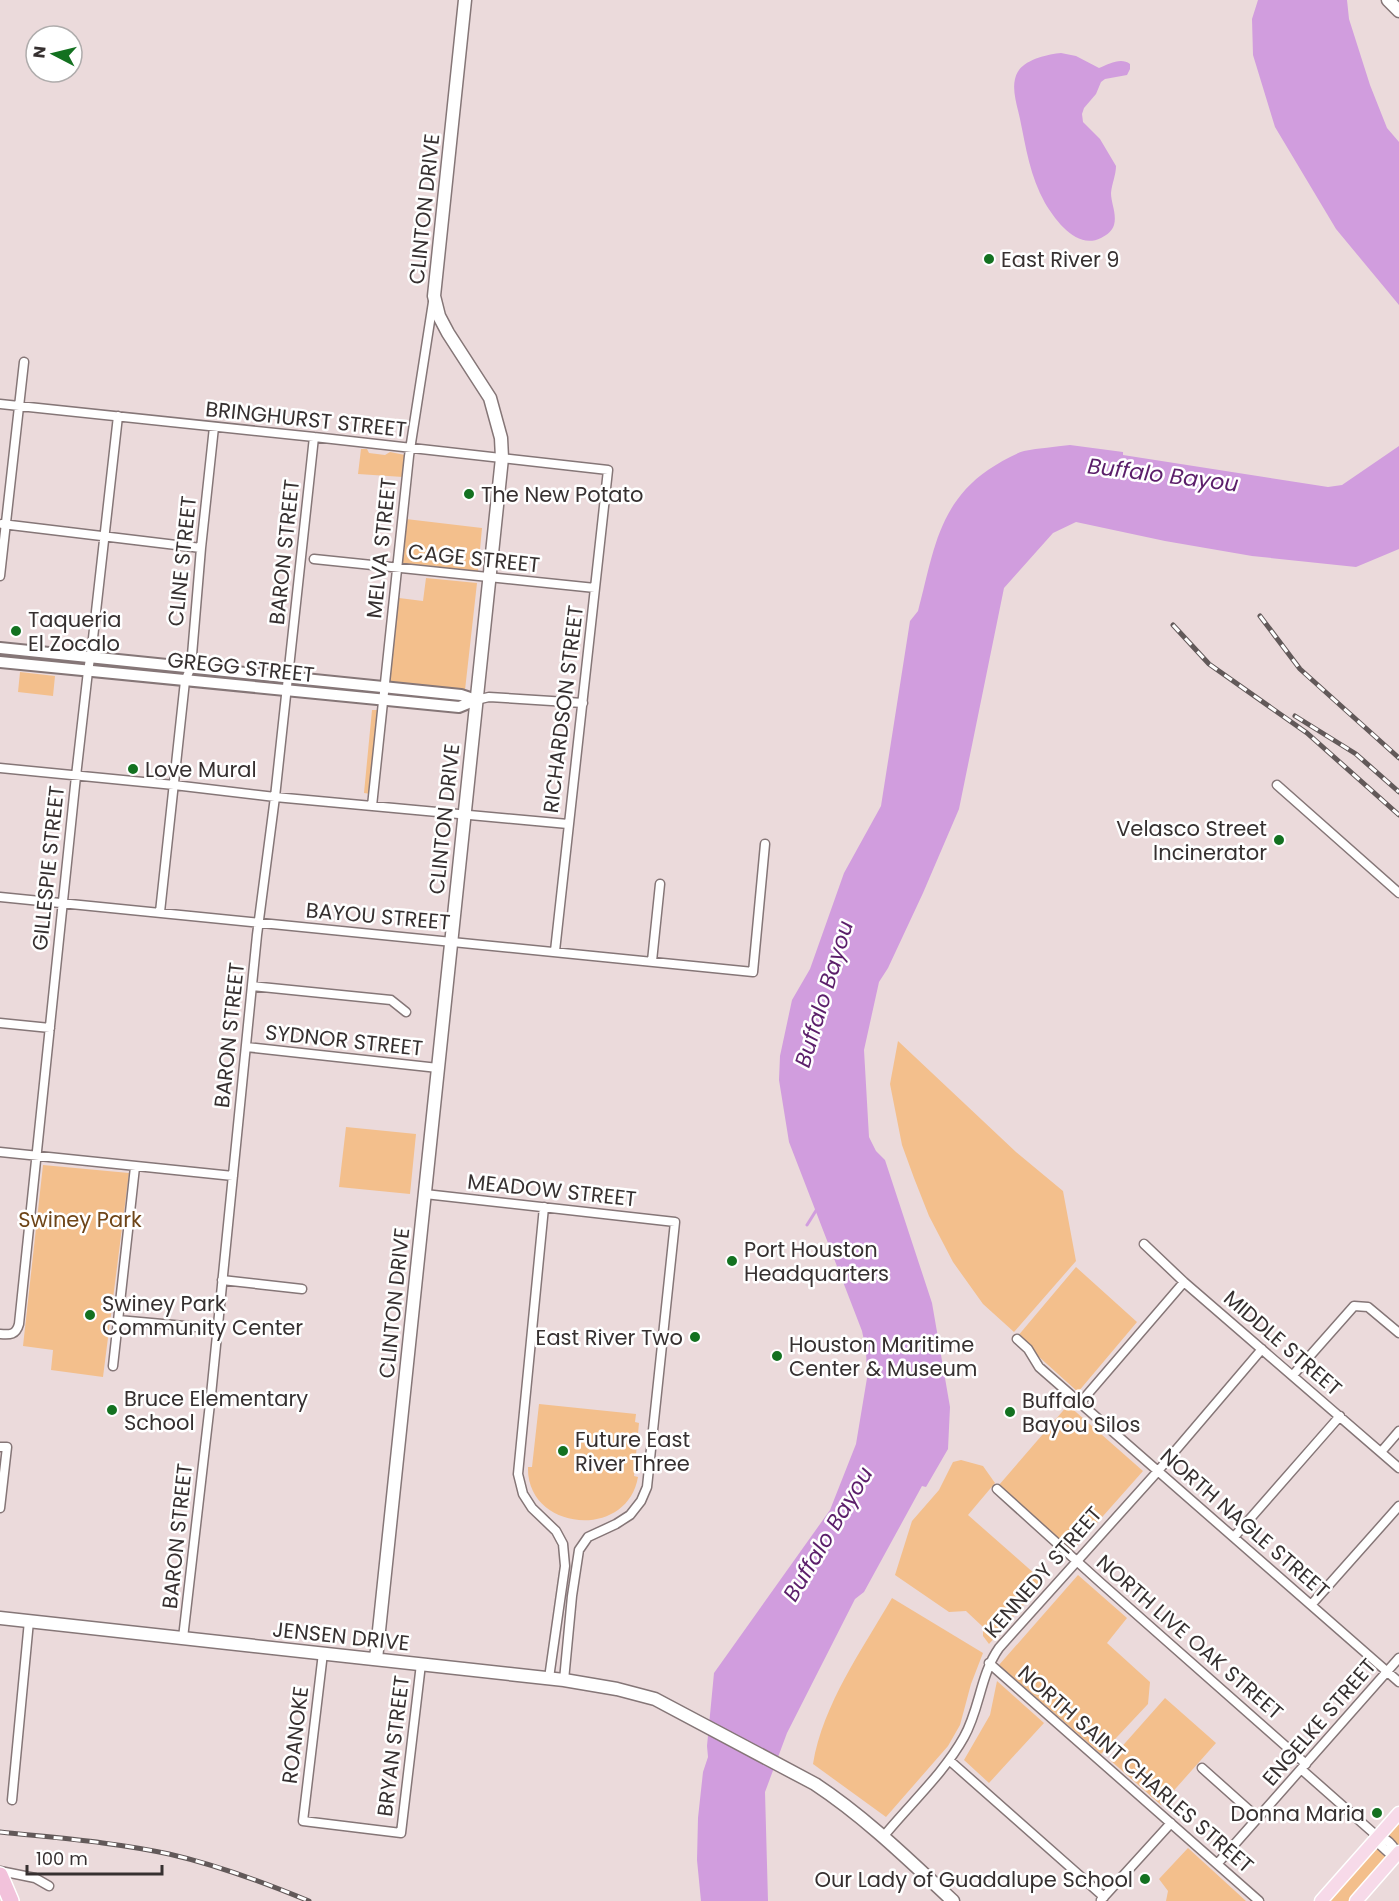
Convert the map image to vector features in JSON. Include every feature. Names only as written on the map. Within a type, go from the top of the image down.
[{"type":"highway","points":[[0,1873],[11,1901]]},
{"type":"main road","name":"CLINTON DRIVE","points":[[376,1659],[502,458],[501,438],[490,398],[448,333],[439,316],[434,296],[465,0]]},
{"type":"main road","points":[[1388,0],[1399,11]]},
{"type":"main road","name":"JENSEN DRIVE","points":[[0,1618],[549,1678],[644,1695],[674,1708],[815,1784],[849,1807],[953,1901]]},
{"type":"main road","points":[[1321,1901],[1399,1813]]},
{"type":"main road","points":[[1356,1901],[1398,1854]]},
{"type":"street","name":"MELVA STREET","points":[[372,806],[410,448],[434,296]]},
{"type":"street","points":[[0,576],[3,524],[24,362]]},
{"type":"street","name":"BRINGHURST STREET","points":[[0,404],[608,470]]},
{"type":"street","name":"GILLESPIE STREET","points":[[0,1334],[15,1333],[19,1324],[87,671],[91,657],[118,416]]},
{"type":"street","name":"CLINE STREET","points":[[160,912],[185,681],[191,667],[214,427]]},
{"type":"street","name":"BARON STREET","points":[[183,1638],[258,923],[275,797],[314,437]]},
{"type":"street","name":"RICHARDSON STREET","points":[[555,951],[608,470]]},
{"type":"street","points":[[3,524],[103,538],[201,548]]},
{"type":"street","name":"CAGE STREET","points":[[314,559],[595,588]]},
{"type":"street","name":"GREGG STREET","points":[[0,648],[384,686],[461,695],[476,700]]},
{"type":"street","name":"GREGG STREET","points":[[0,662],[459,707],[489,697],[583,703]]},
{"type":"street","points":[[0,768],[275,797],[568,824]]},
{"type":"street","points":[[1277,785],[1399,893]]},
{"type":"street","name":"BAYOU STREET","points":[[0,897],[753,972],[765,844]]},
{"type":"street","points":[[652,961],[660,884]]},
{"type":"street","points":[[252,986],[391,1000],[406,1012]]},
{"type":"street","points":[[0,1023],[50,1028]]},
{"type":"street","name":"SYDNOR STREET","points":[[246,1047],[438,1068]]},
{"type":"street","points":[[0,1152],[233,1176]]},
{"type":"street","points":[[113,1366],[135,1167]]},
{"type":"street","name":"MEADOW STREET","points":[[425,1194],[675,1222],[648,1482],[643,1497],[635,1509],[623,1520],[586,1539],[578,1552],[564,1680]]},
{"type":"street","points":[[544,1207],[518,1474],[523,1494],[532,1508],[560,1537],[564,1555],[563,1581],[549,1678]]},
{"type":"street","name":"MIDDLE STREET","points":[[1144,1244],[1184,1282],[1399,1468]]},
{"type":"street","points":[[222,1281],[302,1289]]},
{"type":"street","points":[[1080,1403],[1184,1282]]},
{"type":"street","points":[[1293,1375],[1354,1306],[1368,1307],[1399,1333]]},
{"type":"street","points":[[118,1320],[196,1327]]},
{"type":"street","name":"NORTH NAGLE STREET","points":[[1017,1339],[1028,1349],[1039,1367],[1399,1682]]},
{"type":"street","name":"KENNEDY STREET","points":[[883,1837],[949,1760],[965,1736],[990,1663],[999,1648],[1158,1471],[1262,1349]]},
{"type":"street","points":[[1234,1537],[1340,1416]]},
{"type":"street","points":[[1381,1452],[1399,1431]]},
{"type":"street","points":[[0,1508],[4,1447]]},
{"type":"street","name":"NORTH LIVE OAK STREET","points":[[997,1489],[1304,1767],[1378,1837],[1380,1845],[1390,1854],[1398,1854]]},
{"type":"street","points":[[1311,1605],[1399,1506]]},
{"type":"street","points":[[12,1800],[29,1621]]},
{"type":"street","name":"ROANOKE","points":[[323,1653],[303,1821],[401,1833]]},
{"type":"street","name":"ENGELKE STREET","points":[[1218,1863],[1399,1658]]},
{"type":"street","name":"NORTH SAINT CHARLES STREET","points":[[990,1663],[1259,1901]]},
{"type":"street","name":"BRYAN STREET","points":[[401,1833],[421,1664]]},
{"type":"street","points":[[949,1760],[1102,1899],[1171,1823]]},
{"type":"street","points":[[1203,1768],[1258,1818]]},
{"type":"street","points":[[0,1873],[35,1878],[49,1886]]},
{"type":"green space","points":[[361,449],[367,449],[369,453],[385,455],[390,452],[405,455],[403,477],[358,474]]},
{"type":"green space","points":[[406,519],[482,528],[478,571],[401,563]]},
{"type":"green space","points":[[426,578],[477,583],[465,690],[389,682],[399,598],[423,601]]},
{"type":"green space","points":[[20,672],[55,676],[53,696],[18,692]]},
{"type":"green space","points":[[372,710],[378,710],[371,794],[364,793]]},
{"type":"green space","points":[[898,1041],[1016,1152],[1063,1191],[1076,1261],[1014,1332],[983,1304],[953,1262],[929,1216],[902,1145],[890,1084]]},
{"type":"green space","points":[[346,1127],[416,1134],[410,1194],[339,1187]]},
{"type":"green space","name":"Swiney Park","points":[[43,1165],[129,1173],[103,1377],[51,1370],[53,1350],[23,1346]]},
{"type":"green space","points":[[1076,1267],[1137,1322],[1078,1392],[1017,1337]]},
{"type":"green space","points":[[539,1404],[636,1414],[635,1422],[639,1423],[634,1476],[638,1477],[630,1498],[616,1511],[598,1519],[578,1520],[559,1515],[543,1505],[532,1488],[528,1467],[532,1467]]},
{"type":"green space","points":[[1068,1405],[1143,1471],[1072,1551],[999,1485]]},
{"type":"green space","points":[[961,1460],[983,1466],[995,1483],[968,1515],[1044,1582],[989,1644],[983,1636],[983,1627],[966,1611],[949,1612],[895,1575],[912,1521],[939,1490],[953,1462]]},
{"type":"green space","points":[[1078,1575],[1127,1618],[1107,1643],[1150,1682],[1148,1704],[1101,1754],[999,1665]]},
{"type":"green space","points":[[892,1598],[983,1653],[971,1684],[960,1725],[948,1746],[886,1817],[813,1764],[825,1720],[834,1699]]},
{"type":"green space","points":[[997,1681],[1044,1723],[989,1783],[964,1760],[990,1715]]},
{"type":"green space","points":[[1165,1698],[1216,1743],[1161,1805],[1110,1760]]},
{"type":"green space","points":[[1399,1819],[1399,1845],[1351,1901],[1327,1901]]},
{"type":"green space","points":[[1188,1848],[1246,1901],[1166,1901],[1168,1891],[1159,1879]]},
{"type":"water","points":[[1258,0],[1347,0],[1349,19],[1370,85],[1387,128],[1399,142],[1399,305],[1336,229],[1275,127],[1253,55],[1252,19]]},
{"type":"water","points":[[1061,53],[1076,56],[1099,68],[1119,61],[1130,64],[1127,75],[1105,79],[1101,82],[1096,94],[1084,108],[1082,114],[1083,122],[1100,139],[1116,166],[1111,193],[1114,225],[1105,236],[1092,241],[1076,237],[1068,232],[1045,203],[1029,162],[1015,94],[1016,76],[1023,66],[1038,58]]},
{"type":"water","name":"Buffalo Bayou","points":[[1070,445],[1328,487],[1342,485],[1399,446],[1399,549],[1356,567],[1252,556],[1076,522],[1053,533],[1004,588],[959,809],[923,893],[888,968],[879,982],[864,1050],[869,1137],[876,1151],[885,1160],[932,1303],[950,1407],[948,1449],[926,1487],[922,1486],[864,1592],[855,1599],[787,1733],[765,1792],[768,1901],[701,1901],[697,1860],[698,1818],[703,1772],[708,1757],[714,1673],[830,1510],[856,1444],[867,1378],[866,1350],[862,1331],[789,1142],[779,1080],[780,1056],[792,1000],[810,969],[844,873],[881,806],[910,621],[918,611],[933,551],[947,515],[971,484],[1005,459],[1024,451]]},
{"type":"waterway","points":[[807,1225],[817,1209]]},
{"type":"railway","points":[[1260,616],[1300,669],[1399,758]]},
{"type":"railway","points":[[1173,625],[1209,664],[1307,733],[1399,815]]},
{"type":"railway","points":[[1295,716],[1356,754],[1399,792]]},
{"type":"railway","points":[[0,1832],[106,1843],[169,1854],[240,1874],[309,1901]]},
{"type":"place","name":"East River 9","points":[[989,259]]},
{"type":"place","name":"The New Potato","points":[[469,494]]},
{"type":"place","name":"Taqueria El Zocalo","points":[[16,631]]},
{"type":"place","name":"Love Mural","points":[[133,769]]},
{"type":"place","name":"Velasco Street Incinerator","points":[[1279,840]]},
{"type":"place","name":"Port Houston Headquarters","points":[[732,1261]]},
{"type":"place","name":"Swiney Park Community Center","points":[[90,1315]]},
{"type":"place","name":"East River Two","points":[[695,1337]]},
{"type":"place","name":"Houston Maritime Center & Museum","points":[[777,1356]]},
{"type":"place","name":"Bruce Elementary School","points":[[112,1410]]},
{"type":"place","name":"Buffalo Bayou Silos","points":[[1010,1412]]},
{"type":"place","name":"Future East River Three","points":[[563,1451]]},
{"type":"place","name":"Donna Maria","points":[[1377,1813]]},
{"type":"place","name":"Our Lady of Guadalupe School","points":[[1145,1879]]}]
